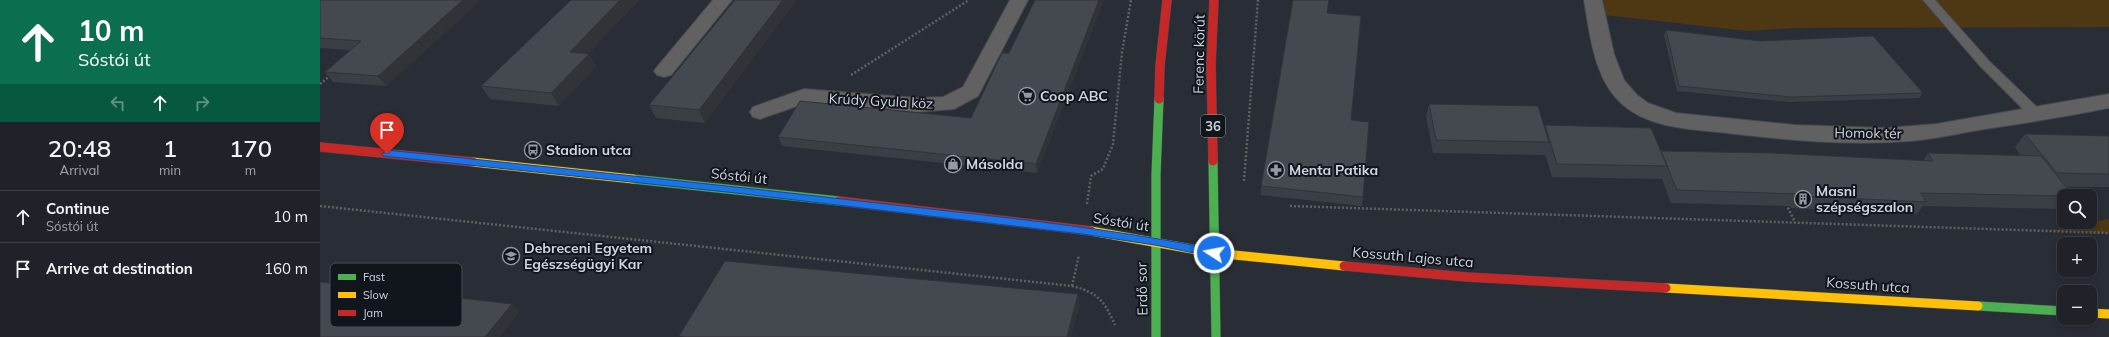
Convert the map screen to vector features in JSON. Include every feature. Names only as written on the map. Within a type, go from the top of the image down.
[{"type":"main road","points":[[1155,241],[1160,66],[1168,0]]},
{"type":"main road","name":"Ferenc körút","points":[[1214,0],[1211,65],[1214,253]]},
{"type":"main road","name":"Sóstói út","points":[[320,147],[736,189],[1082,230],[1155,241]]},
{"type":"main road","name":"Kossuth Lajos utca","points":[[1155,241],[1214,253],[1467,277],[1671,287]]},
{"type":"main road","name":"Erdő sor","points":[[1155,241],[1156,337]]},
{"type":"main road","name":"36","points":[[1214,253],[1216,337]]},
{"type":"main road","name":"Kossuth utca","points":[[1671,287],[2057,311]]},
{"type":"main road","points":[[2097,313],[2109,314]]},
{"type":"street","points":[[664,71],[723,0]]},
{"type":"street","name":"Krúdy Gyula köz","points":[[760,112],[804,96],[918,105],[947,104],[971,91],[1019,0]]},
{"type":"street","name":"Homok tér","points":[[1592,0],[1607,64],[1622,92],[1630,100],[1653,115],[1680,121],[1747,128],[1857,134],[1909,134],[2109,101]]},
{"type":"lane","points":[[1929,0],[1985,64],[2036,114]]},
{"type":"path","points":[[848,77],[969,0]]},
{"type":"path","points":[[1072,286],[1091,176],[1103,169],[1113,144],[1122,52],[1131,0]]},
{"type":"path","points":[[1244,181],[1258,0]]},
{"type":"path","points":[[320,84],[332,74]]},
{"type":"path","points":[[1785,203],[1796,223]]},
{"type":"path","points":[[320,206],[1072,286],[1091,290],[1104,300],[1115,325]]},
{"type":"path","points":[[1290,206],[2109,234]]},
{"type":"shaded area","points":[[1603,0],[2109,0],[2109,27],[1796,28],[1747,31],[1605,15]]},
{"type":"shaded area","points":[[2109,219],[2109,233],[2047,231],[2057,229],[2097,229],[2097,221]]},
{"type":"building","points":[[320,0],[463,0],[378,76],[325,72],[361,41],[320,38]]},
{"type":"building","points":[[571,0],[620,0],[570,52],[589,54],[551,93],[481,86]]},
{"type":"building","points":[[735,0],[783,0],[699,110],[649,105]]},
{"type":"building","points":[[1035,0],[1099,0],[1036,164],[778,137],[800,101],[971,118],[1002,53],[1009,53]]},
{"type":"building","points":[[1293,0],[1329,0],[1327,13],[1361,16],[1351,120],[1369,122],[1363,197],[1261,186]]},
{"type":"building","points":[[1666,30],[1760,41],[1873,36],[1923,93],[1791,97],[1679,86]]},
{"type":"building","points":[[1429,104],[1538,106],[1549,142],[1436,140]]},
{"type":"building","points":[[1545,125],[1651,128],[1667,166],[1557,164]]},
{"type":"building","points":[[2025,134],[2109,136],[2109,174],[2057,173]]},
{"type":"building","points":[[1661,151],[1771,153],[1933,161],[1928,153],[2041,156],[2067,189],[2057,189],[2057,196],[1921,193],[1926,202],[1799,196],[1798,194],[1677,190]]},
{"type":"building","points":[[725,261],[1078,294],[1067,337],[679,336]]},
{"type":"building","points":[[320,282],[330,283],[330,327],[462,327],[462,298],[512,304],[485,337],[320,337]]},
{"type":"traffic: fast","points":[[1156,337],[1156,175],[1159,99]]},
{"type":"traffic: fast","points":[[1213,161],[1216,337]]},
{"type":"traffic: fast","points":[[633,179],[839,201]]},
{"type":"traffic: fast","points":[[1978,306],[2057,311]]},
{"type":"traffic: slow","points":[[473,162],[633,179]]},
{"type":"traffic: slow","points":[[1091,231],[1155,241],[1214,253],[1344,266]]},
{"type":"traffic: slow","points":[[1666,288],[1978,306]]},
{"type":"traffic: slow","points":[[2097,313],[2109,314]]},
{"type":"traffic: jam","points":[[1159,99],[1160,66],[1167,0]]},
{"type":"traffic: jam","points":[[1213,161],[1211,65],[1214,0]]},
{"type":"traffic: jam","points":[[320,147],[473,162]]},
{"type":"traffic: jam","points":[[839,201],[1091,231]]},
{"type":"traffic: jam","points":[[1344,266],[1467,277],[1666,288]]},
{"type":"place","name":"Coop ABC","points":[[1027,96]]},
{"type":"place","name":"Stadion utca","points":[[533,150]]},
{"type":"place","name":"Másolda","points":[[953,164]]},
{"type":"place","name":"Menta Patika","points":[[1276,170]]},
{"type":"place","name":"Masni szépségszalon","points":[[1803,199]]},
{"type":"place","name":"Debreceni Egyetem Egészségügyi Kar","points":[[511,256]]},
{"type":"route","points":[[387,154],[736,189],[1082,230],[1155,241],[1214,253]]}]
